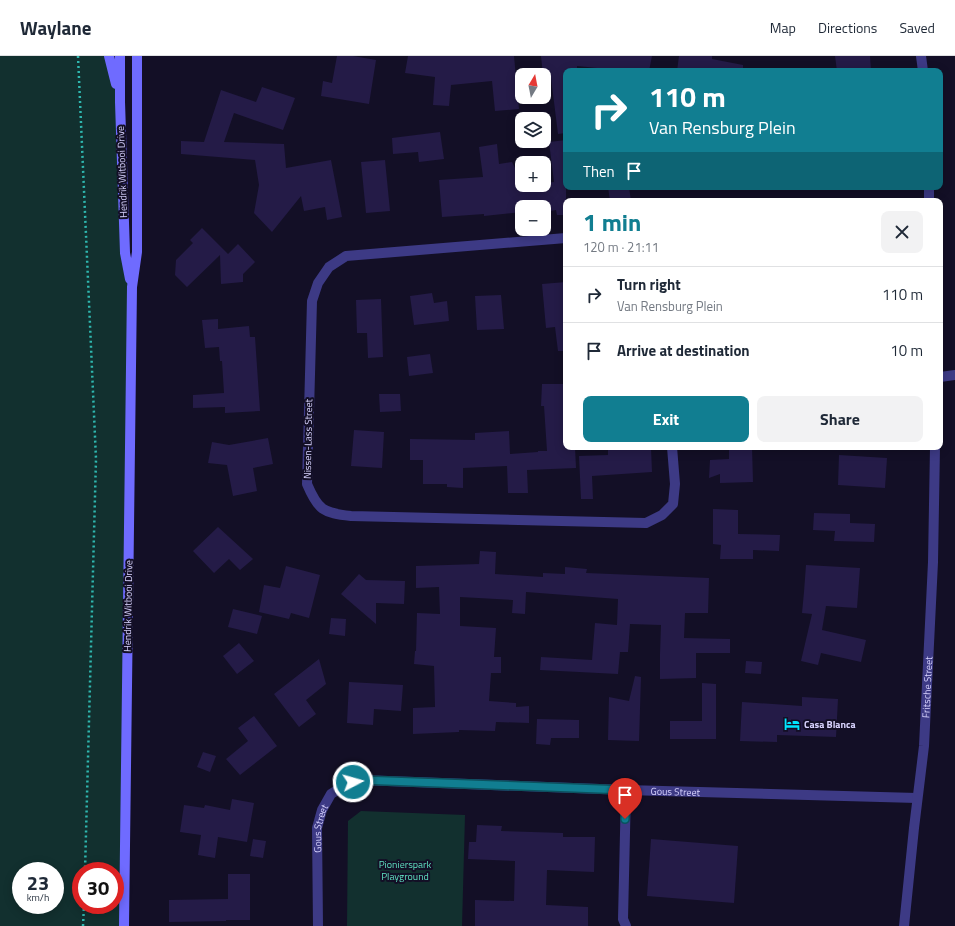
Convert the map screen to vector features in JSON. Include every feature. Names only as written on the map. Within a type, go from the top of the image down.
[{"type":"main road","points":[[109,56],[120,102]]},
{"type":"main road","name":"Hendrik Witbooi Drive","points":[[120,56],[125,253],[132,287]]},
{"type":"main road","name":"Hendrik Witbooi Drive","points":[[124,926],[132,287],[137,252],[137,56]]},
{"type":"street","points":[[921,56],[923,68]]},
{"type":"street","name":"Nissen-Lass Street","points":[[563,238],[346,256],[329,267],[318,283],[312,301],[307,484],[313,498],[322,509],[333,514],[351,516],[646,523],[662,515],[673,504],[675,484],[672,450]]},
{"type":"street","points":[[943,377],[955,375]]},
{"type":"street","name":"Fritsche Street","points":[[904,926],[917,798],[924,746],[933,562],[935,450]]},
{"type":"street","name":"Gous Street","points":[[318,926],[317,828],[322,810],[331,794],[345,785],[361,780],[626,790],[917,798]]},
{"type":"street","points":[[626,790],[622,919],[626,926]]},
{"type":"path","points":[[78,56],[96,460],[84,862]]},
{"type":"path","points":[[83,926],[84,914]]},
{"type":"green space","points":[[0,56],[109,56],[120,102],[132,287],[124,926],[0,926]]},
{"type":"green space","name":"Pionierspark Playground","points":[[361,811],[465,815],[462,926],[347,926],[348,821]]},
{"type":"building","points":[[337,56],[353,56],[376,60],[369,104],[321,96],[323,81],[332,83]]},
{"type":"building","points":[[408,56],[514,56],[515,104],[519,104],[519,109],[495,111],[492,81],[451,85],[449,106],[433,105],[435,77],[405,73]]},
{"type":"building","points":[[541,56],[652,56],[650,68],[597,68],[577,66],[577,68],[563,68],[563,133],[558,134],[551,68],[542,68]]},
{"type":"building","points":[[679,56],[712,56],[712,59],[743,65],[743,68],[677,68]]},
{"type":"building","points":[[835,56],[870,56],[871,68],[837,68]]},
{"type":"building","points":[[262,87],[295,98],[283,130],[234,113],[224,142],[284,144],[286,168],[331,160],[342,217],[327,220],[325,207],[304,211],[301,196],[272,232],[254,213],[259,185],[255,160],[181,154],[181,141],[204,142],[221,90],[256,102]]},
{"type":"building","points":[[440,132],[444,159],[419,162],[418,152],[393,154],[392,138]]},
{"type":"building","points":[[563,140],[563,190],[566,190],[566,198],[563,198],[563,215],[557,215],[556,210],[551,211],[551,200],[515,200],[515,213],[484,216],[484,214],[442,217],[439,180],[483,177],[479,147],[497,144],[499,164],[512,162],[515,168],[515,192],[551,192],[551,182],[554,182],[551,156],[551,142]]},
{"type":"building","points":[[385,160],[390,211],[366,213],[361,162]]},
{"type":"building","points":[[608,190],[629,190],[631,198],[610,198]]},
{"type":"building","points":[[202,228],[228,254],[238,244],[255,262],[243,274],[243,282],[221,284],[220,255],[187,287],[175,275],[176,260],[193,243],[190,240]]},
{"type":"building","points":[[563,282],[563,351],[558,351],[555,327],[546,328],[542,284]]},
{"type":"building","points":[[432,293],[434,303],[447,301],[449,321],[414,325],[410,296]]},
{"type":"building","points":[[501,295],[504,329],[477,330],[475,296]]},
{"type":"building","points":[[381,299],[383,357],[368,358],[367,333],[357,333],[356,300]]},
{"type":"building","points":[[218,319],[218,329],[249,326],[250,337],[255,337],[260,411],[225,413],[225,407],[193,408],[193,395],[224,393],[222,361],[220,361],[219,347],[205,348],[202,320]]},
{"type":"building","points":[[430,354],[433,373],[409,376],[407,357]]},
{"type":"building","points":[[542,384],[563,384],[563,450],[575,450],[576,468],[527,470],[528,493],[508,493],[507,466],[463,468],[463,488],[447,487],[447,484],[423,484],[423,460],[410,460],[410,439],[475,440],[475,433],[509,431],[510,454],[547,451],[544,406],[541,406]]},
{"type":"building","points":[[379,394],[400,394],[401,411],[380,412]]},
{"type":"building","points":[[354,430],[384,432],[382,468],[351,466]]},
{"type":"building","points":[[268,438],[273,464],[253,468],[257,491],[233,496],[227,465],[208,463],[212,442],[229,445]]},
{"type":"building","points":[[608,450],[651,450],[652,472],[592,476],[593,499],[581,499],[579,456],[608,455]]},
{"type":"building","points":[[729,450],[752,450],[753,482],[720,483],[720,474],[709,478],[710,460],[729,459]]},
{"type":"building","points":[[839,455],[887,458],[885,488],[838,485]]},
{"type":"building","points":[[713,509],[738,510],[738,534],[780,535],[779,551],[753,550],[753,559],[720,559],[721,545],[713,544]]},
{"type":"building","points":[[814,513],[850,514],[850,523],[875,524],[874,542],[834,541],[835,531],[813,530]]},
{"type":"building","points":[[218,527],[253,559],[240,570],[229,559],[214,573],[193,551]]},
{"type":"building","points":[[480,551],[496,552],[495,574],[543,577],[543,573],[565,574],[565,567],[587,569],[586,573],[709,578],[708,613],[685,613],[684,638],[730,639],[730,653],[696,653],[696,678],[660,679],[661,625],[630,624],[628,652],[620,652],[618,674],[540,670],[541,657],[592,660],[595,623],[617,625],[618,599],[526,592],[525,614],[512,613],[513,600],[460,597],[460,626],[496,628],[494,657],[501,657],[501,673],[491,673],[489,701],[516,703],[516,707],[529,706],[529,723],[496,722],[495,731],[459,730],[459,732],[413,734],[413,708],[435,707],[434,666],[414,664],[416,651],[417,613],[440,614],[439,587],[416,588],[416,566],[479,564]]},
{"type":"building","points":[[806,565],[860,568],[857,608],[826,606],[822,630],[866,640],[861,662],[821,653],[818,665],[801,661],[812,614],[802,613]]},
{"type":"building","points":[[286,566],[320,575],[309,618],[291,613],[289,619],[259,612],[264,585],[280,588]]},
{"type":"building","points":[[359,574],[366,580],[405,581],[404,604],[376,603],[376,624],[341,594]]},
{"type":"building","points":[[233,609],[262,616],[257,634],[228,627]]},
{"type":"building","points":[[331,618],[346,619],[345,636],[329,634]]},
{"type":"building","points":[[239,643],[254,661],[237,674],[223,656]]},
{"type":"building","points":[[319,659],[326,684],[306,700],[316,714],[299,727],[274,694]]},
{"type":"building","points":[[746,661],[762,662],[761,674],[745,673]]},
{"type":"building","points":[[635,676],[641,677],[639,741],[608,740],[609,697],[629,701]]},
{"type":"building","points":[[349,682],[403,685],[401,711],[374,709],[373,725],[347,723]]},
{"type":"building","points":[[702,683],[716,684],[716,739],[670,739],[670,721],[702,721]]},
{"type":"building","points":[[802,697],[838,699],[836,737],[777,735],[777,742],[740,741],[742,702],[802,706]]},
{"type":"building","points":[[254,716],[277,746],[240,775],[226,759],[248,741],[238,728]]},
{"type":"building","points":[[537,719],[579,720],[579,738],[551,738],[550,745],[536,744]]},
{"type":"building","points":[[203,752],[216,756],[210,772],[197,767]]},
{"type":"building","points":[[232,799],[254,803],[247,842],[218,837],[215,858],[198,855],[201,835],[180,832],[184,805],[204,808],[205,805],[230,810]]},
{"type":"building","points":[[477,825],[502,826],[501,831],[563,833],[563,837],[595,837],[594,872],[547,870],[546,905],[588,907],[588,926],[475,926],[475,900],[514,901],[515,861],[468,859],[469,842],[476,842]]},
{"type":"building","points":[[253,839],[266,841],[263,858],[250,856]]},
{"type":"building","points":[[651,839],[738,846],[734,903],[647,896]]},
{"type":"building","points":[[228,874],[250,874],[250,920],[169,922],[169,900],[228,899]]},
{"type":"place","name":"Casa Blanca","points":[[792,724]]},
{"type":"route","points":[[353,782],[361,780],[626,790],[625,819]]}]
